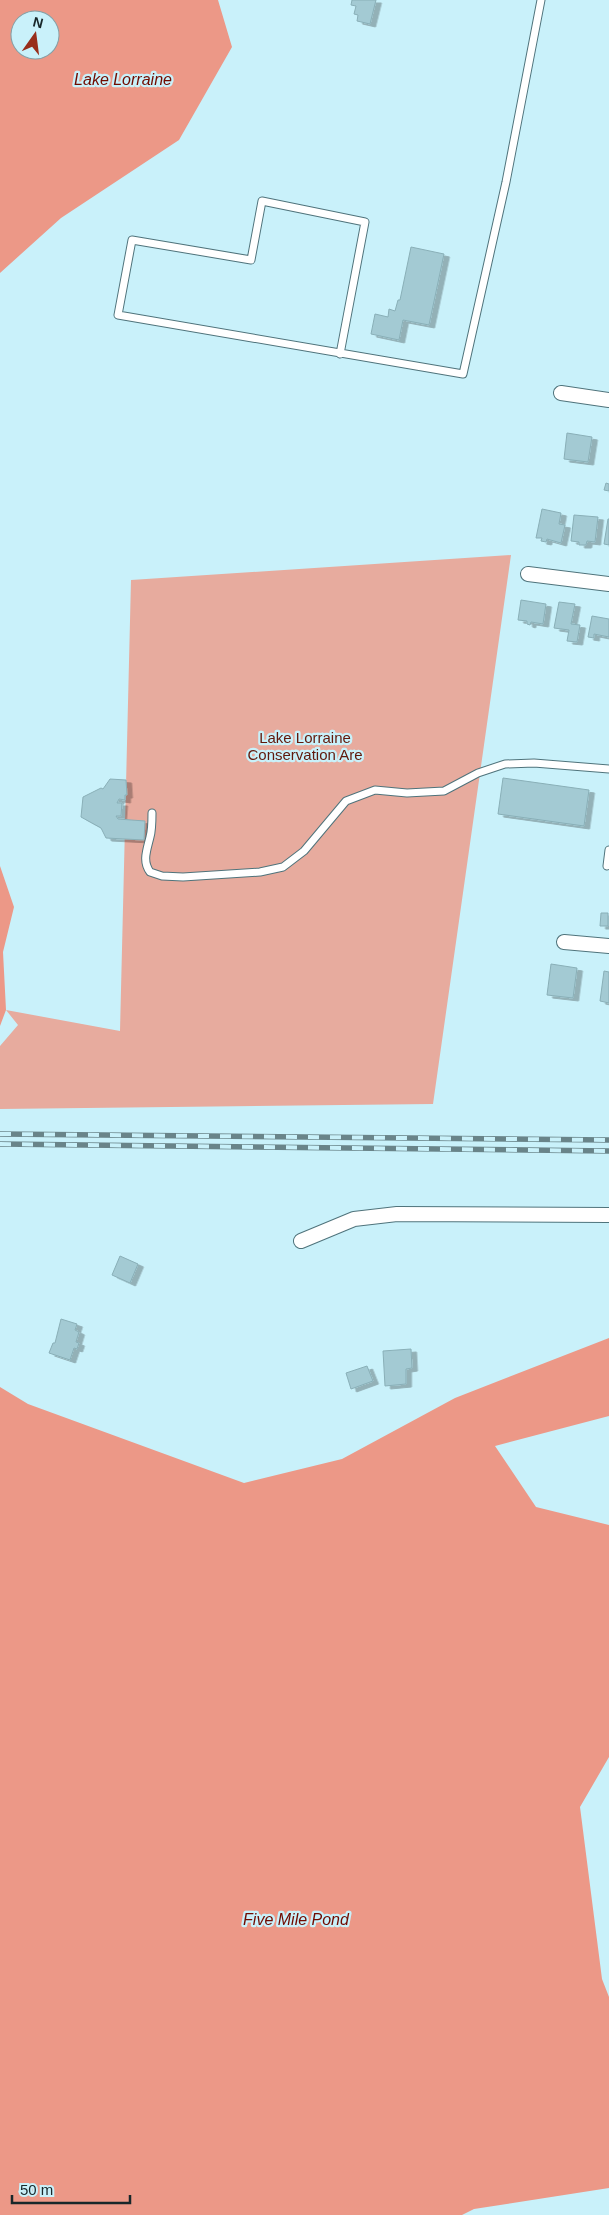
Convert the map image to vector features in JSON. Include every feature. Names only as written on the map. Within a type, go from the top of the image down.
[{"type":"street","points":[[561,393],[609,400]]},
{"type":"street","points":[[528,574],[609,584]]},
{"type":"street","points":[[564,942],[609,946]]},
{"type":"street","points":[[301,1241],[354,1219],[398,1214],[609,1215]]},
{"type":"lane","points":[[340,354],[365,222],[262,201],[251,260],[132,240],[118,316],[340,354],[464,374],[506,182],[541,0]]},
{"type":"lane","points":[[152,813],[151,836],[146,853],[145,866],[150,872],[162,876],[182,877],[252,873],[284,867],[304,852],[346,801],[375,790],[407,793],[444,791],[478,773],[504,764],[534,763],[609,769]]},
{"type":"lane","points":[[607,866],[609,850]]},
{"type":"green space","name":"Lake Lorraine Conservation Are","points":[[511,555],[433,1104],[0,1109],[0,1046],[18,1025],[6,1010],[120,1031],[131,580]]},
{"type":"water","name":"Lake Lorraine","points":[[0,0],[218,0],[232,47],[179,140],[61,218],[0,273]]},
{"type":"water","points":[[0,866],[14,907],[3,952],[6,1010],[0,1026]]},
{"type":"water","name":"Five Mile Pond","points":[[609,1338],[609,1416],[495,1446],[536,1507],[609,1525],[609,1757],[580,1807],[602,1979],[609,1997],[609,2188],[474,2209],[462,2215],[0,2215],[0,1387],[28,1404],[244,1483],[342,1459],[455,1398]]},
{"type":"building","points":[[352,0],[376,0],[370,24],[357,21],[358,15],[354,14],[356,6],[351,5]]},
{"type":"building","points":[[411,247],[444,254],[429,325],[403,320],[399,340],[371,334],[375,314],[388,317],[389,309],[395,311],[398,300],[400,300]]},
{"type":"building","points":[[567,433],[592,437],[588,462],[564,459]]},
{"type":"building","points":[[606,483],[609,484],[609,491],[604,490]]},
{"type":"building","points":[[542,509],[561,513],[559,524],[565,525],[561,543],[547,539],[546,542],[541,541],[542,538],[536,538]]},
{"type":"building","points":[[574,515],[598,517],[595,542],[587,541],[586,545],[579,545],[579,542],[571,541]]},
{"type":"building","points":[[609,519],[609,545],[604,544]]},
{"type":"building","points":[[521,600],[546,604],[543,624],[531,622],[530,625],[527,624],[527,621],[518,620]]},
{"type":"building","points":[[559,602],[575,604],[571,624],[580,625],[577,642],[567,641],[569,630],[554,628]]},
{"type":"building","points":[[592,616],[609,619],[609,637],[594,634],[594,638],[588,637]]},
{"type":"building","points":[[503,778],[589,790],[584,826],[498,814]]},
{"type":"building","points":[[110,779],[126,780],[127,795],[125,795],[125,800],[119,799],[117,803],[122,803],[121,816],[116,816],[118,819],[145,821],[144,840],[106,838],[101,828],[81,817],[83,797],[101,788],[103,789]]},
{"type":"building","points":[[601,913],[608,913],[608,926],[600,926]]},
{"type":"building","points":[[551,964],[577,968],[573,998],[547,995]]},
{"type":"building","points":[[604,971],[609,972],[609,1003],[600,1001]]},
{"type":"building","points":[[120,1256],[138,1264],[130,1283],[112,1275]]},
{"type":"building","points":[[61,1319],[77,1324],[75,1330],[79,1332],[76,1342],[79,1343],[77,1349],[74,1348],[70,1360],[49,1353],[53,1343],[55,1343]]},
{"type":"building","points":[[411,1349],[412,1368],[406,1369],[406,1384],[385,1386],[383,1351]]},
{"type":"building","points":[[367,1366],[373,1381],[351,1389],[346,1373]]},
{"type":"railway","points":[[0,1134],[609,1140]]},
{"type":"railway","points":[[0,1144],[609,1151]]}]
